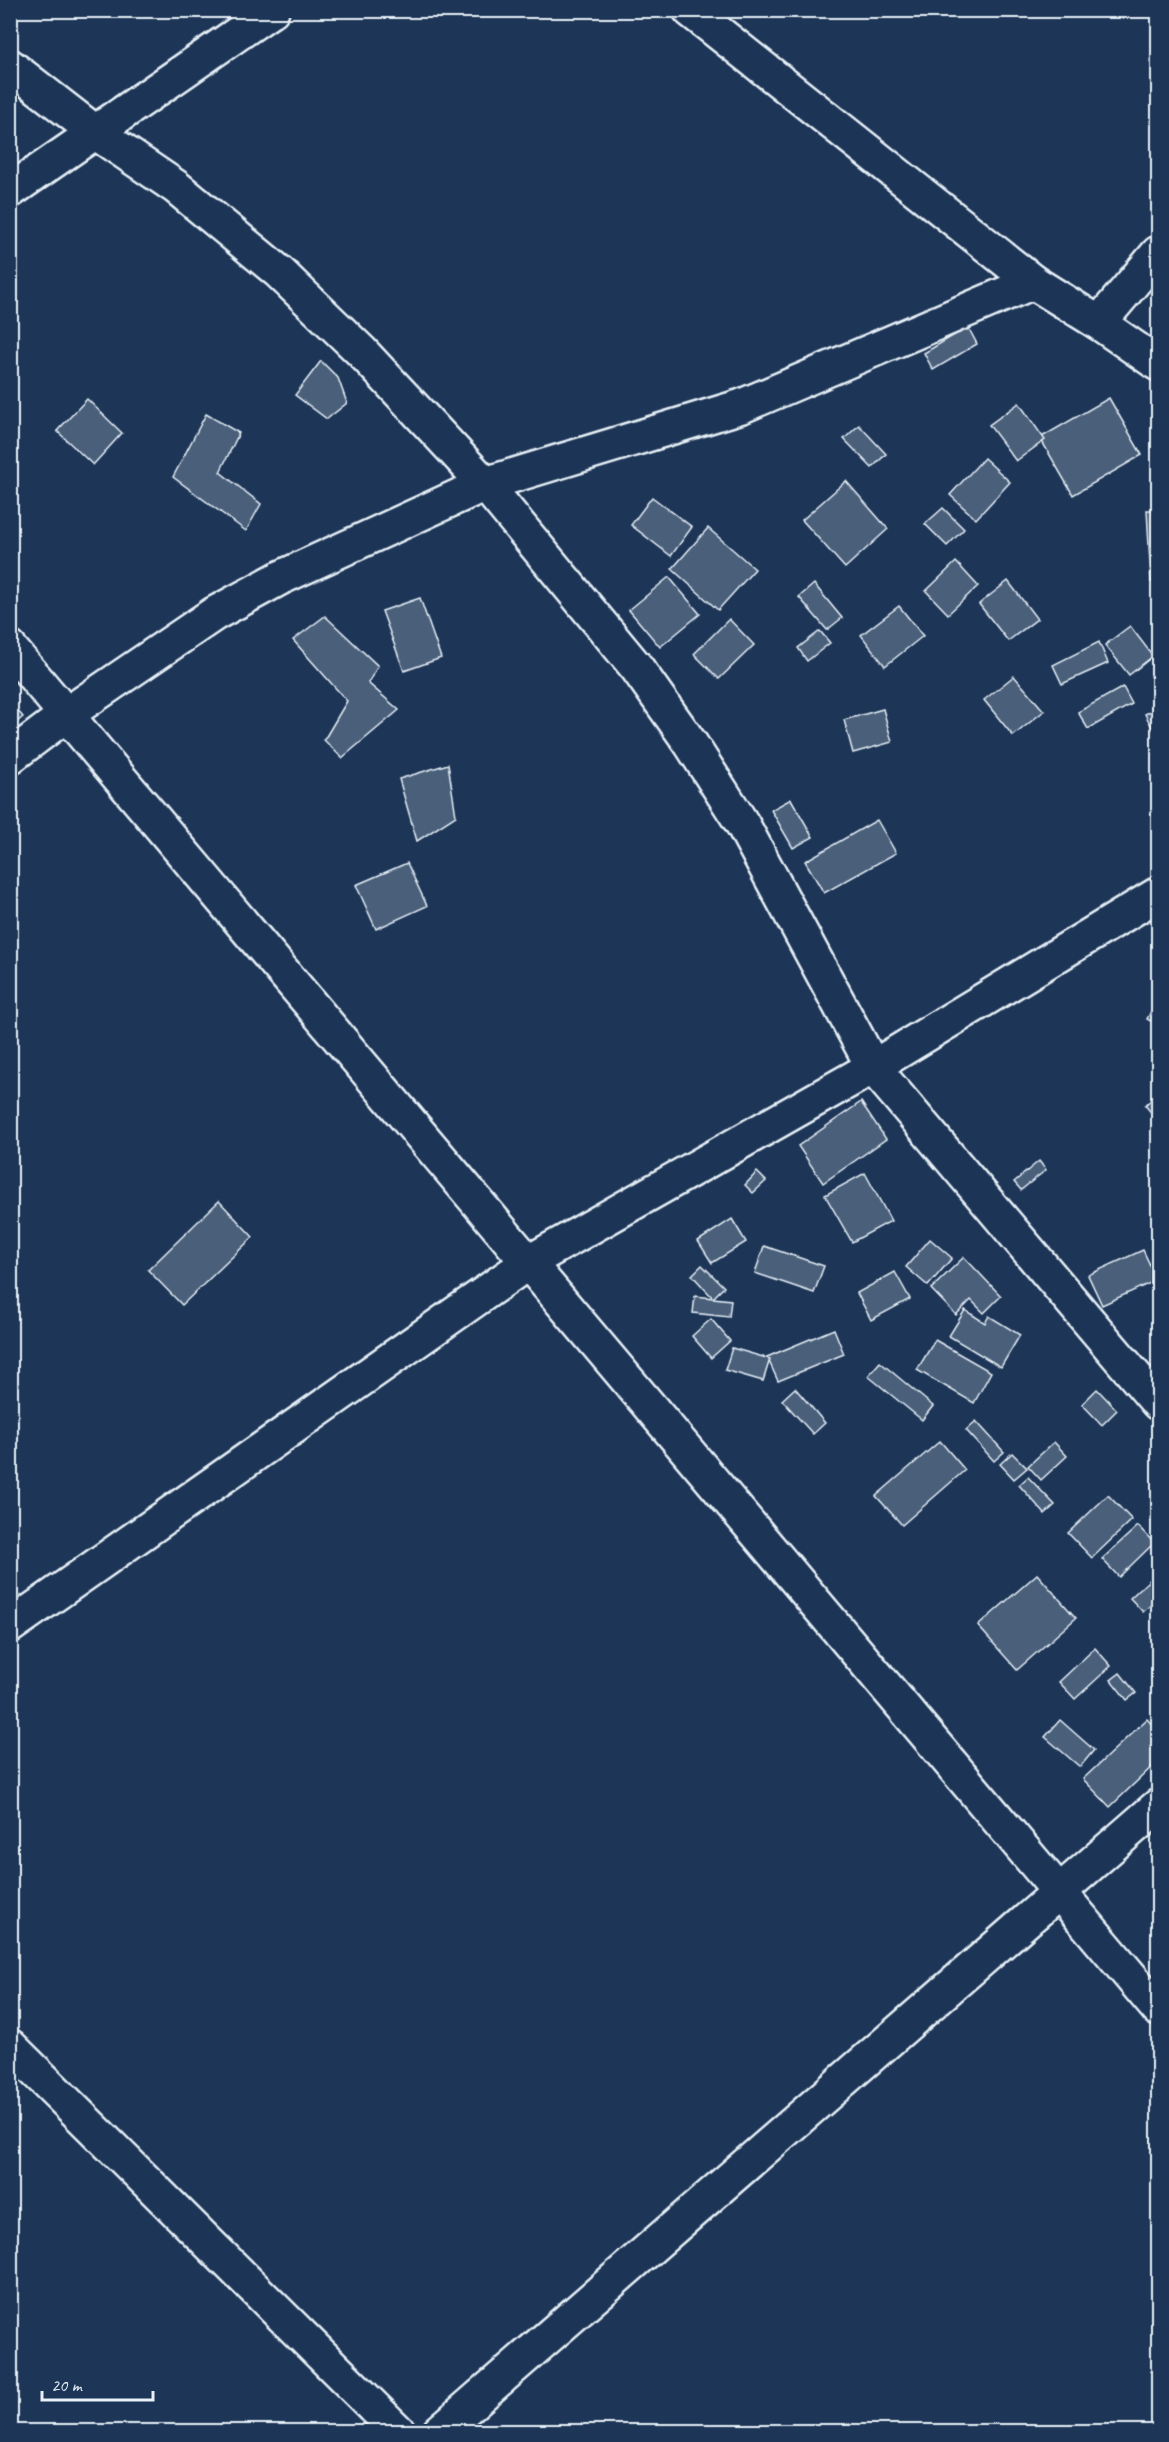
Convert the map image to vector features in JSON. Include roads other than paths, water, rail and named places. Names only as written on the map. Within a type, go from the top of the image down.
[{"type":"street","points":[[10,191],[272,10]]},
{"type":"street","points":[[690,10],[1033,282],[1099,322],[1158,364]]},
{"type":"street","points":[[10,66],[95,132],[176,187],[279,272],[362,352],[485,484],[637,668],[691,744],[743,825],[873,1067],[1158,1403]]},
{"type":"street","points":[[1099,322],[1158,253]]},
{"type":"street","points":[[10,757],[67,714],[223,609],[280,578],[485,484],[742,406],[1033,282]]},
{"type":"street","points":[[10,648],[1158,2010]]},
{"type":"street","points":[[10,1626],[529,1262],[873,1067],[1158,894]]},
{"type":"street","points":[[440,2432],[1158,1806]]},
{"type":"street","points":[[10,2046],[399,2432]]}]
